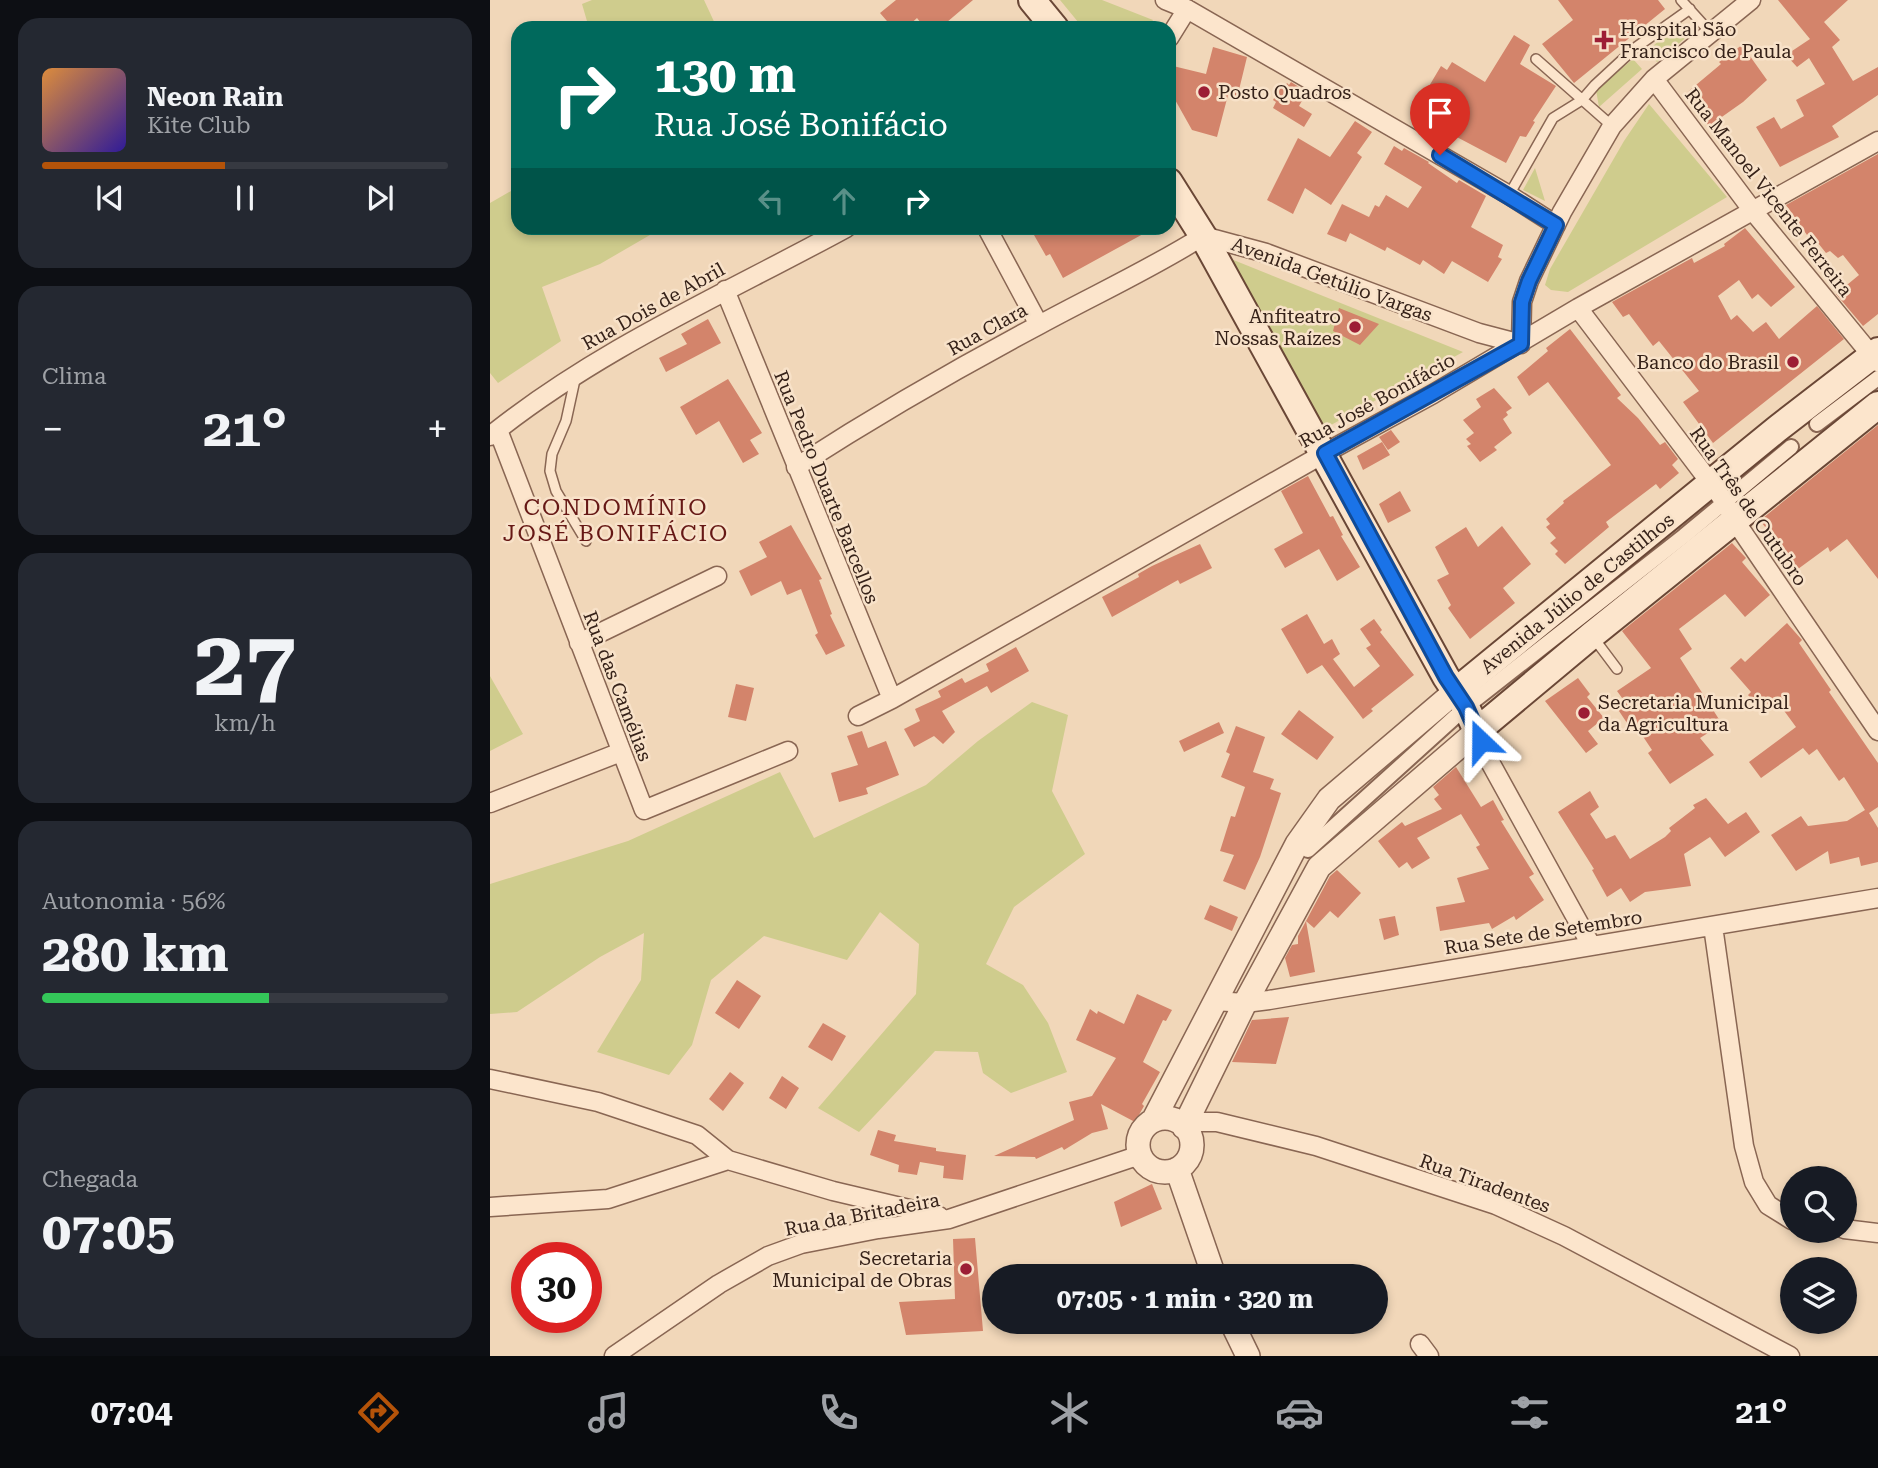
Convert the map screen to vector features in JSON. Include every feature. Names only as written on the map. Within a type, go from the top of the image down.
[{"type":"main road","points":[[1032,0],[1049,21]]},
{"type":"main road","points":[[1176,193],[1325,453],[1466,710]]},
{"type":"main road","name":"Avenida Júlio de Castilhos","points":[[1466,710],[1791,447],[1859,400],[1876,362]]},
{"type":"main road","name":"Avenida Júlio de Castilhos","points":[[1466,710],[1500,683],[1592,635],[1684,535],[1818,426],[1859,400]]},
{"type":"street","points":[[1165,0],[1187,9],[1509,195],[1556,225]]},
{"type":"street","points":[[1521,344],[1522,302],[1529,281],[1556,225],[1612,126],[1654,79],[1751,0]]},
{"type":"street","points":[[1176,27],[1187,9]]},
{"type":"street","name":"Rua Manoel Vicente Ferreira","points":[[1654,79],[1753,211],[1876,362]]},
{"type":"street","name":"Rua José Bonifácio","points":[[858,716],[1878,141]]},
{"type":"street","name":"Rua Dois de Abril","points":[[494,433],[516,414],[576,374],[724,290],[832,235]]},
{"type":"street","points":[[991,235],[1039,325]]},
{"type":"street","name":"Rua Clara","points":[[796,467],[884,411],[1173,255],[1203,236]]},
{"type":"street","name":"Avenida Getúlio Vargas","points":[[1203,236],[1266,253],[1479,333],[1521,344]]},
{"type":"street","name":"Rua Pedro Duarte Barcellos","points":[[724,290],[892,699]]},
{"type":"street","name":"Rua Três de Outubro","points":[[1578,308],[1724,502],[1878,732]]},
{"type":"street","name":"Rua das Camélias","points":[[494,433],[644,810],[788,751]]},
{"type":"street","points":[[579,643],[716,576]]},
{"type":"street","points":[[1466,710],[1485,753],[1591,944]]},
{"type":"street","name":"Avenida Júlio de Castilhos","points":[[1184,1127],[1245,1003],[1329,799],[1466,710]]},
{"type":"street","name":"Avenida Júlio de Castilhos","points":[[1154,1119],[1215,1001],[1308,854],[1466,710]]},
{"type":"street","points":[[490,803],[621,752]]},
{"type":"street","name":"Rua Sete de Setembro","points":[[1215,1001],[1245,1003],[1878,898]]},
{"type":"street","points":[[1713,926],[1744,1146],[1754,1182],[1768,1205],[1780,1212]]},
{"type":"street","points":[[490,1079],[598,1102],[697,1135],[728,1160],[833,1191],[949,1219]]},
{"type":"street","points":[[1154,1119],[1174,1120],[1184,1127],[1191,1140],[1191,1149],[1184,1164],[1169,1170],[1146,1164],[1140,1155],[1139,1139],[1142,1131],[1154,1119]]},
{"type":"street","name":"Rua Tiradentes","points":[[1184,1127],[1199,1122],[1217,1122],[1316,1146],[1496,1205],[1564,1236],[1790,1356]]},
{"type":"street","name":"Rua da Britadeira","points":[[614,1356],[719,1284],[768,1256],[801,1244],[949,1219],[1140,1155]]},
{"type":"street","points":[[490,1207],[608,1199],[728,1160]]},
{"type":"street","points":[[1169,1170],[1190,1209],[1210,1264]]},
{"type":"street","points":[[1857,1231],[1878,1233]]},
{"type":"street","points":[[1237,1334],[1247,1356]]},
{"type":"lane","points":[[1681,0],[1710,32]]},
{"type":"lane","points":[[1509,195],[1553,118],[1582,100],[1635,48],[1690,9]]},
{"type":"lane","points":[[1536,59],[1612,126]]},
{"type":"lane","points":[[576,374],[566,421],[552,454],[550,471],[556,491],[586,541]]},
{"type":"lane","points":[[1592,635],[1617,670]]},
{"type":"shaded area","points":[[592,0],[704,0],[714,21],[587,21],[582,4]]},
{"type":"shaded area","points":[[1060,0],[1102,0],[1153,20],[1152,21],[1077,21]]},
{"type":"shaded area","points":[[1680,23],[1696,29],[1657,62],[1647,51]]},
{"type":"shaded area","points":[[1633,59],[1642,69],[1599,107],[1596,90]]},
{"type":"shaded area","points":[[1649,104],[1727,197],[1568,292],[1551,290],[1545,285],[1550,269],[1624,141]]},
{"type":"shaded area","points":[[1535,168],[1545,201],[1523,190]]},
{"type":"shaded area","points":[[511,191],[511,235],[650,235],[600,264],[542,287],[561,341],[498,383],[490,373],[490,203]]},
{"type":"shaded area","points":[[1226,257],[1463,352],[1322,430]]},
{"type":"shaded area","points":[[490,676],[523,734],[490,751]]},
{"type":"shaded area","points":[[1032,702],[1068,715],[1052,791],[1085,854],[1014,907],[986,964],[1023,985],[1048,1023],[1067,1072],[1011,1093],[983,1073],[978,1052],[935,1051],[859,1132],[818,1108],[916,994],[919,944],[880,912],[847,960],[764,936],[711,980],[692,1045],[669,1075],[597,1052],[641,980],[644,933],[600,957],[517,1012],[490,1014],[490,884],[628,841],[780,772],[814,838],[926,785],[978,741]]},
{"type":"building","points":[[896,0],[973,0],[948,21],[919,21],[917,18],[914,21],[887,21],[880,13]]},
{"type":"building","name":"Hospital São Francisco de Paula","points":[[1558,0],[1658,0],[1665,9],[1574,83],[1542,44],[1573,20]]},
{"type":"building","points":[[1778,0],[1848,0],[1824,22],[1840,40],[1832,47],[1853,81],[1878,67],[1878,95],[1832,126],[1839,137],[1780,167],[1756,127],[1774,117],[1781,129],[1804,116],[1796,100],[1825,84],[1809,58],[1797,67],[1786,55],[1810,39]]},
{"type":"building","points":[[1514,35],[1530,45],[1520,64],[1556,86],[1526,137],[1520,136],[1506,163],[1417,116],[1429,96],[1425,93],[1441,66],[1447,70],[1452,62],[1485,82]]},
{"type":"building","points":[[1742,45],[1767,80],[1743,102],[1709,126],[1684,95],[1721,64],[1719,62]]},
{"type":"building","name":"Posto Quadros","points":[[1213,47],[1247,57],[1237,98],[1228,95],[1217,137],[1192,130],[1176,101],[1176,67],[1206,74]]},
{"type":"building","points":[[1291,82],[1307,92],[1299,106],[1312,114],[1304,127],[1273,108],[1276,102],[1273,100],[1281,86],[1284,88]]},
{"type":"building","points":[[1355,121],[1372,132],[1357,153],[1362,157],[1331,205],[1305,188],[1293,214],[1267,200],[1298,138],[1330,157]]},
{"type":"building","points":[[1394,146],[1402,151],[1404,148],[1457,183],[1459,180],[1486,196],[1471,227],[1503,245],[1498,257],[1502,259],[1488,282],[1452,261],[1444,274],[1423,260],[1420,265],[1387,247],[1385,251],[1350,233],[1346,242],[1327,234],[1342,204],[1369,217],[1375,205],[1379,207],[1386,195],[1408,208],[1422,187],[1384,164]]},
{"type":"building","points":[[1878,154],[1878,314],[1863,326],[1836,294],[1859,275],[1843,255],[1838,258],[1830,251],[1826,253],[1810,233],[1807,235],[1786,205]]},
{"type":"building","points":[[1745,228],[1795,287],[1771,307],[1758,294],[1752,299],[1739,280],[1718,296],[1731,320],[1737,315],[1753,332],[1766,322],[1779,339],[1817,306],[1844,339],[1713,443],[1683,402],[1699,391],[1659,341],[1653,346],[1629,314],[1623,317],[1612,302],[1692,258],[1694,263],[1725,246],[1724,244]]},
{"type":"building","points":[[1034,235],[1141,235],[1063,278],[1050,254],[1046,256]]},
{"type":"building","name":"Anfiteatro Nossas Raízes","points":[[1339,308],[1379,324],[1360,345],[1333,331]]},
{"type":"building","points":[[708,319],[721,343],[666,372],[659,358],[687,344],[681,334]]},
{"type":"building","points":[[1570,329],[1621,395],[1617,398],[1660,445],[1665,442],[1678,459],[1672,465],[1679,473],[1660,489],[1656,484],[1606,522],[1609,527],[1565,564],[1555,554],[1558,551],[1550,543],[1556,538],[1546,527],[1550,524],[1546,519],[1564,503],[1563,501],[1611,465],[1548,382],[1529,396],[1517,377]]},
{"type":"building","points":[[728,379],[762,433],[750,440],[759,454],[743,463],[719,421],[696,435],[680,407]]},
{"type":"building","points":[[1494,388],[1512,408],[1506,412],[1508,415],[1503,419],[1512,433],[1494,447],[1497,450],[1480,462],[1467,446],[1471,444],[1466,439],[1474,433],[1463,420],[1481,407],[1476,399]]},
{"type":"building","points":[[1878,425],[1878,579],[1847,539],[1830,552],[1828,547],[1798,569],[1762,523],[1763,518]]},
{"type":"building","points":[[1391,430],[1400,442],[1388,450],[1379,437]]},
{"type":"building","points":[[1382,442],[1390,455],[1363,470],[1357,456]]},
{"type":"building","points":[[1308,476],[1360,567],[1337,581],[1319,549],[1285,568],[1274,549],[1303,533],[1281,491]]},
{"type":"building","points":[[1400,491],[1411,511],[1388,523],[1379,504]]},
{"type":"building","points":[[791,525],[822,579],[819,580],[832,614],[830,615],[845,646],[826,655],[815,635],[818,633],[801,589],[787,595],[781,581],[751,596],[739,571],[767,557],[759,542]]},
{"type":"building","points":[[1502,526],[1531,564],[1503,588],[1515,603],[1470,639],[1448,608],[1451,605],[1437,580],[1449,574],[1435,547],[1466,527],[1478,547]]},
{"type":"building","points":[[1732,543],[1746,558],[1742,562],[1770,595],[1745,617],[1725,594],[1679,629],[1692,649],[1680,658],[1722,724],[1700,738],[1714,755],[1670,784],[1648,753],[1652,750],[1636,726],[1631,729],[1617,708],[1625,702],[1617,691],[1651,668],[1622,631]]},
{"type":"building","points":[[1200,544],[1212,568],[1180,584],[1178,580],[1112,617],[1102,597],[1139,577],[1138,574],[1152,566]]},
{"type":"building","points":[[1307,614],[1324,644],[1332,639],[1340,654],[1333,659],[1354,687],[1380,666],[1366,648],[1371,645],[1360,629],[1374,619],[1382,630],[1380,632],[1414,675],[1371,709],[1373,711],[1363,719],[1322,665],[1307,674],[1281,629]]},
{"type":"building","points":[[1787,623],[1802,640],[1799,643],[1831,690],[1829,692],[1878,763],[1878,807],[1869,813],[1878,828],[1878,862],[1861,866],[1859,857],[1830,864],[1828,851],[1796,871],[1771,835],[1801,816],[1808,826],[1847,821],[1865,810],[1844,777],[1839,781],[1817,749],[1809,755],[1803,748],[1761,778],[1749,762],[1796,727],[1774,697],[1761,710],[1748,695],[1751,692],[1730,668],[1741,658],[1745,662]]},
{"type":"building","points":[[1016,647],[1029,671],[991,693],[987,686],[942,711],[955,732],[943,744],[934,736],[914,747],[904,729],[920,721],[915,709],[941,697],[938,691],[962,678],[965,683],[989,671],[986,664]]},
{"type":"building","name":"Secretaria Municipal da Agricultura","points":[[1578,678],[1590,694],[1587,697],[1604,718],[1588,731],[1598,744],[1586,753],[1545,701]]},
{"type":"building","points":[[736,684],[754,688],[746,721],[728,717]]},
{"type":"building","points":[[1299,710],[1334,737],[1317,760],[1281,734]]},
{"type":"building","points":[[1219,722],[1224,733],[1184,752],[1179,741]]},
{"type":"building","points":[[1236,726],[1265,737],[1253,772],[1274,779],[1270,789],[1281,793],[1260,857],[1245,890],[1223,881],[1234,855],[1220,851],[1231,816],[1235,817],[1245,787],[1221,777],[1230,754],[1226,752]]},
{"type":"building","points":[[862,731],[868,748],[886,741],[899,775],[866,788],[868,794],[839,802],[831,773],[858,765],[847,736]]},
{"type":"building","points":[[1456,767],[1481,807],[1493,800],[1504,820],[1501,821],[1534,874],[1529,877],[1544,900],[1516,920],[1514,916],[1492,929],[1489,923],[1440,931],[1436,907],[1465,902],[1457,878],[1489,869],[1476,847],[1480,845],[1461,814],[1417,838],[1430,858],[1412,869],[1407,862],[1399,868],[1378,841],[1402,822],[1405,826],[1442,809],[1434,799],[1439,795],[1433,787]]},
{"type":"building","points":[[1590,791],[1599,807],[1590,814],[1606,839],[1615,835],[1630,859],[1665,837],[1671,831],[1669,828],[1695,808],[1693,805],[1706,798],[1728,824],[1746,812],[1760,832],[1725,857],[1710,837],[1684,854],[1691,886],[1645,892],[1630,902],[1621,888],[1607,897],[1592,870],[1594,869],[1558,812]]},
{"type":"building","points":[[1337,870],[1361,893],[1338,918],[1330,911],[1314,928],[1306,921],[1330,876]]},
{"type":"building","points":[[1210,905],[1238,917],[1232,931],[1204,919]]},
{"type":"building","points":[[1395,916],[1399,935],[1384,940],[1379,919]]},
{"type":"building","points":[[1306,921],[1315,972],[1290,977],[1285,958],[1292,945],[1298,944],[1298,936]]},
{"type":"building","points":[[737,980],[761,996],[739,1029],[715,1013]]},
{"type":"building","points":[[1137,994],[1172,1010],[1166,1021],[1163,1020],[1143,1062],[1160,1072],[1135,1122],[1101,1104],[1108,1129],[1092,1133],[1064,1150],[1062,1147],[1036,1159],[994,1156],[1074,1120],[1069,1102],[1092,1096],[1116,1058],[1076,1040],[1090,1009],[1124,1024]]},
{"type":"building","points":[[1289,1017],[1276,1064],[1232,1062],[1252,1020]]},
{"type":"building","points":[[823,1023],[846,1036],[832,1061],[808,1047]]},
{"type":"building","points":[[730,1072],[744,1083],[723,1111],[709,1099]]},
{"type":"building","points":[[782,1076],[799,1088],[786,1109],[769,1098]]},
{"type":"building","points":[[878,1130],[896,1135],[894,1141],[966,1155],[963,1180],[943,1178],[944,1166],[920,1162],[917,1175],[898,1172],[899,1165],[870,1155]]},
{"type":"building","points":[[1152,1184],[1162,1209],[1121,1227],[1114,1202]]},
{"type":"building","name":"Secretaria Municipal de Obras","points":[[975,1238],[982,1331],[906,1335],[899,1302],[955,1299],[953,1239]]},
{"type":"place","name":"Hospital São Francisco de Paula","points":[[1604,40]]},
{"type":"place","name":"Posto Quadros","points":[[1204,92]]},
{"type":"place","name":"Anfiteatro Nossas Raízes","points":[[1355,327]]},
{"type":"place","name":"Banco do Brasil","points":[[1793,362]]},
{"type":"place","name":"Secretaria Municipal da Agricultura","points":[[1584,713]]},
{"type":"place","name":"Secretaria Municipal de Obras","points":[[966,1269]]},
{"type":"district","name":"CONDOMÍNIO JOSÉ BONIFÁCIO","points":[[616,520]]},
{"type":"route","points":[[1440,155],[1556,225],[1522,302],[1521,344],[1325,453],[1446,677],[1466,707],[1481,741]]}]
